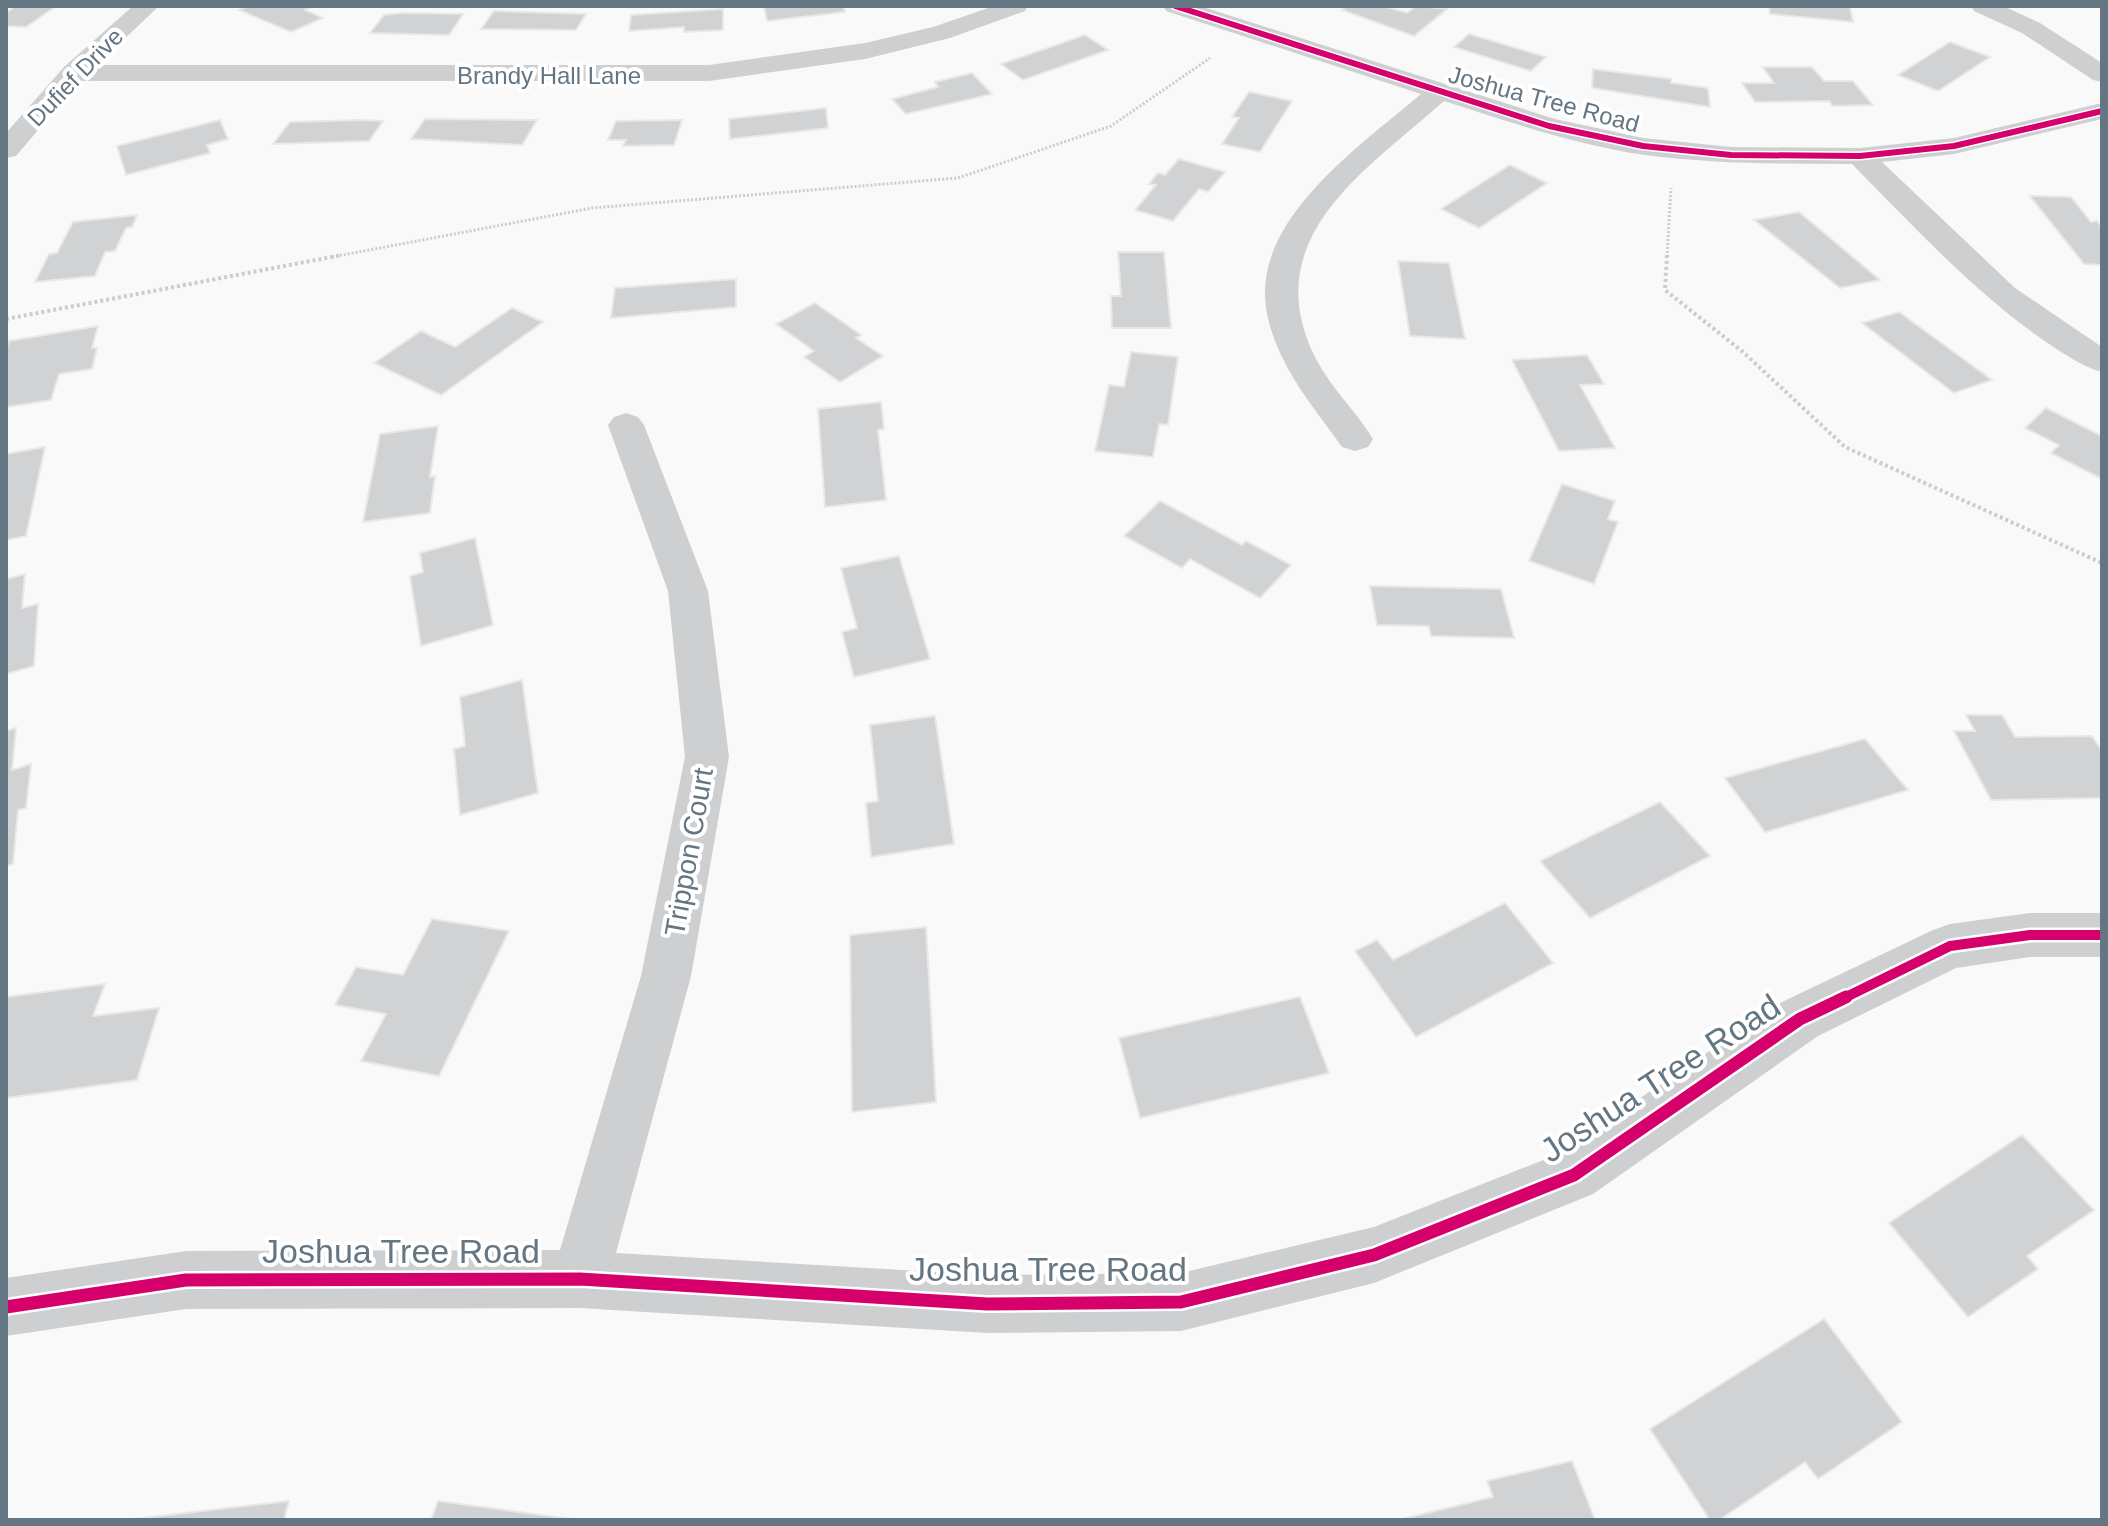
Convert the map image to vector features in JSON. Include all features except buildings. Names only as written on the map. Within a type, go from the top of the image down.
[{"type":"street","name":"Dufief Drive","points":[[6,150],[73,73],[147,6]]},
{"type":"street","name":"Brandy Hall Lane","points":[[73,73],[709,73],[778,66],[902,42],[949,30],[1016,6]]},
{"type":"street","name":"Joshua Tree Road","points":[[1175,6],[1549,126],[1643,146],[1731,155],[1860,156],[1954,146],[2102,111]]},
{"type":"street","points":[[1983,6],[2031,28],[2102,74]]},
{"type":"street","points":[[1355,439],[1304,368],[1282,308],[1282,272],[1298,229],[1327,194],[1439,92]]},
{"type":"street","points":[[1860,156],[1991,286],[2078,349],[2102,361]]},
{"type":"street","name":"Trippon Court","points":[[580,1279],[666,976],[707,757],[688,591],[626,425]]},
{"type":"street","name":"Joshua Tree Road","points":[[6,1307],[186,1280],[580,1279],[987,1304],[1181,1302],[1374,1255],[1574,1175],[1800,1019],[1950,946],[2030,935],[2102,935]]},
{"type":"path","points":[[6,319],[592,208],[958,178],[1111,126],[1250,31]]},
{"type":"path","points":[[1672,149],[1665,290],[1743,352],[1845,447],[2102,563]]},
{"type":"cycle path","points":[[1175,6],[1549,126],[1643,146],[1731,155],[1860,156],[1954,146],[2102,111]]},
{"type":"cycle path","points":[[6,1307],[186,1280],[580,1279],[987,1304],[1181,1302],[1374,1255],[1574,1175],[1800,1019],[1950,946],[2030,935],[2102,935]]}]
